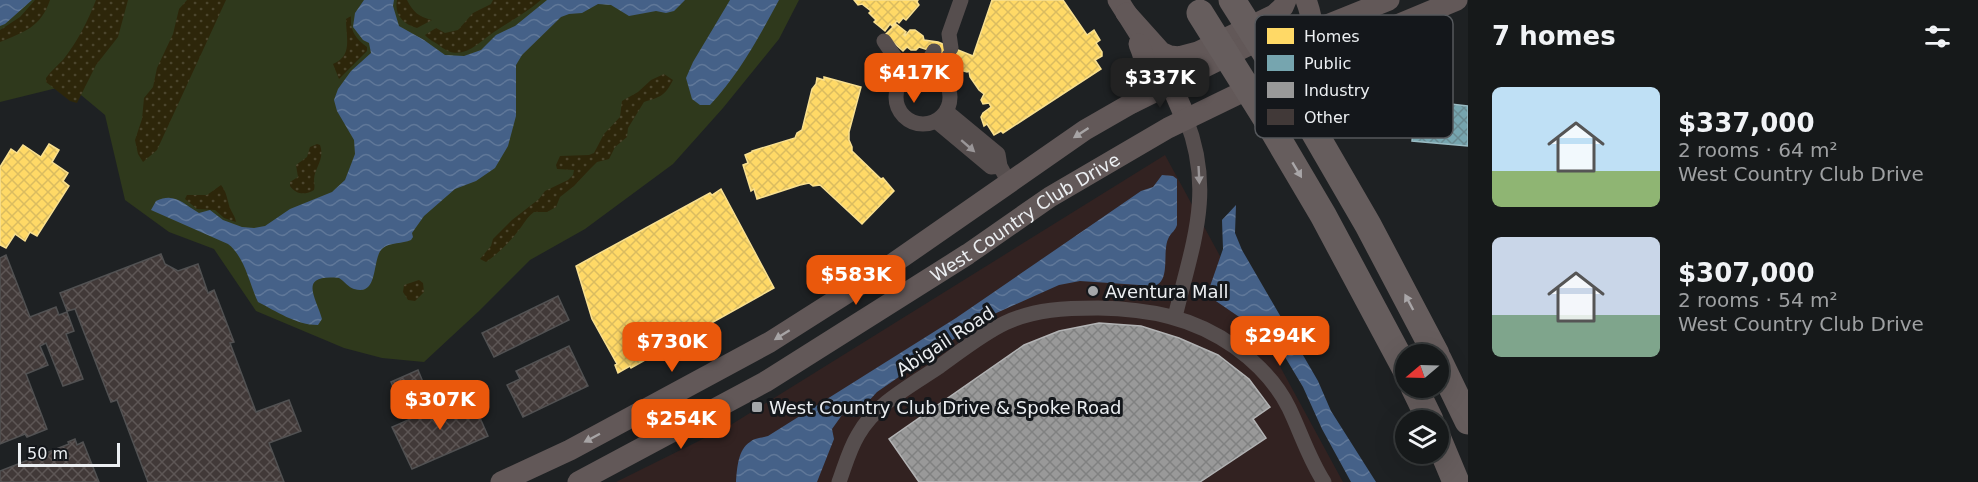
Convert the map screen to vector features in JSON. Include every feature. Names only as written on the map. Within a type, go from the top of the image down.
[{"type":"highway","points":[[1232,0],[1255,36]]},
{"type":"highway","points":[[1195,6],[1255,101]]},
{"type":"highway","points":[[1278,138],[1323,215],[1395,349]]},
{"type":"highway","points":[[1317,138],[1362,215],[1431,344]]},
{"type":"highway","points":[[1449,382],[1468,421]]},
{"type":"highway","points":[[1448,464],[1456,482]]},
{"type":"street","points":[[942,78],[944,46],[961,0]]},
{"type":"street","points":[[1274,15],[1283,7],[1286,0]]},
{"type":"street","points":[[1307,3],[1336,10],[1388,0]]},
{"type":"street","name":"West Country Club Drive","points":[[1353,15],[1388,0]]},
{"type":"street","name":"West Country Club Drive","points":[[1421,15],[1457,0]]},
{"type":"street","points":[[1122,7],[1161,52],[1170,56],[1184,57],[1198,52],[1255,24]]},
{"type":"street","points":[[1122,7],[1170,84],[1186,119],[1197,152],[1200,198],[1196,230],[1175,317]]},
{"type":"street","points":[[1122,7],[1147,67],[1132,103]]},
{"type":"street","points":[[884,41],[907,75]]},
{"type":"street","name":"West Country Club Drive","points":[[501,482],[532,478],[570,450],[760,348],[888,267],[1005,174],[1132,103],[1255,42]]},
{"type":"street","points":[[925,68],[942,78],[949,88],[950,96],[941,116],[922,125],[913,123],[899,111],[896,102],[898,84],[907,75],[925,68],[944,46]]},
{"type":"street","name":"West Country Club Drive","points":[[578,482],[756,387],[969,254],[1024,214],[1100,167],[1186,119],[1255,86]]},
{"type":"street","points":[[941,116],[998,154],[1024,214]]},
{"type":"street","points":[[831,303],[848,330]]},
{"type":"street","name":"Abigail Road","points":[[839,482],[858,434],[878,410],[981,337],[1006,322],[1040,311],[1067,308],[1148,311],[1175,317],[1225,340],[1263,371],[1285,401],[1303,444],[1324,482]]},
{"type":"shaded area","name":"Aventura Mall","points":[[1165,155],[1343,482],[616,482],[729,426]]},
{"type":"green space","points":[[0,0],[799,0],[779,39],[723,108],[673,164],[585,229],[530,260],[424,362],[382,358],[344,348],[256,311],[214,249],[169,232],[125,200],[105,115],[69,85],[0,102]]},
{"type":"sand","points":[[35,0],[50,0],[37,23],[0,42],[0,30],[20,17]]},
{"type":"sand","points":[[96,0],[128,0],[118,37],[96,65],[77,103],[70,101],[46,82],[46,78],[73,46]]},
{"type":"sand","points":[[187,0],[226,0],[157,150],[143,162],[138,154],[135,140],[142,119],[144,98],[153,87],[157,68],[173,34],[179,9]]},
{"type":"sand","points":[[397,0],[407,0],[417,13],[432,20],[417,28],[408,24],[398,14]]},
{"type":"sand","points":[[493,0],[541,0],[475,46],[462,52],[448,51],[425,35],[436,28],[445,33],[458,30],[473,13],[491,4]]},
{"type":"sand","points":[[351,16],[354,34],[367,47],[367,51],[339,79],[333,64],[339,61],[346,51],[346,19]]},
{"type":"sand","points":[[664,74],[673,80],[670,85],[662,95],[644,102],[628,128],[627,137],[615,147],[609,159],[597,162],[560,197],[556,207],[547,212],[531,214],[512,239],[490,259],[486,262],[480,259],[491,246],[493,239],[512,220],[539,199],[545,191],[568,180],[573,175],[574,170],[557,169],[556,165],[560,156],[594,153],[604,134],[620,117],[622,101],[638,92],[651,80]]},
{"type":"sand","points":[[320,145],[321,159],[314,179],[314,190],[308,193],[298,193],[290,186],[290,182],[298,177],[296,165],[307,157],[310,147]]},
{"type":"sand","points":[[221,185],[236,222],[224,218],[215,210],[197,209],[185,199],[187,195],[207,195]]},
{"type":"sand","points":[[419,280],[423,283],[424,292],[415,301],[408,300],[403,292],[404,285]]},
{"type":"water","points":[[0,0],[32,0],[0,26]]},
{"type":"water","points":[[364,0],[394,0],[393,6],[399,26],[445,55],[464,56],[481,50],[496,35],[515,26],[547,0],[685,0],[674,11],[666,13],[656,11],[629,16],[611,5],[598,4],[582,13],[561,17],[522,55],[516,65],[516,116],[508,146],[495,168],[476,181],[455,189],[424,216],[412,233],[411,240],[383,248],[379,253],[374,275],[368,287],[362,290],[354,289],[339,278],[326,278],[314,283],[312,289],[322,319],[318,325],[302,323],[258,302],[243,263],[228,244],[151,210],[156,201],[174,198],[199,213],[210,210],[223,220],[242,227],[254,228],[265,226],[290,209],[332,192],[345,180],[355,154],[354,140],[337,111],[334,100],[338,89],[351,71],[371,53],[369,43],[363,40],[353,27],[355,13]]},
{"type":"water","points":[[730,0],[779,0],[730,81],[710,105],[700,105],[692,99],[686,78]]},
{"type":"water","points":[[1162,175],[1173,176],[1177,179],[1177,225],[1167,243],[1165,272],[1159,283],[1154,286],[1080,281],[1059,285],[983,319],[877,392],[854,417],[842,415],[832,429],[834,439],[817,482],[736,482],[738,465],[746,445],[768,436],[956,318],[1141,191],[1153,187]]},
{"type":"water","points":[[1236,205],[1235,233],[1242,250],[1318,381],[1331,411],[1376,482],[1351,482],[1322,429],[1303,387],[1282,352],[1251,325],[1207,295],[1223,249],[1222,220]]},
{"type":"building: Homes","points":[[854,0],[918,0],[919,5],[906,20],[903,18],[899,23],[897,21],[892,26],[890,24],[885,31],[874,22],[876,20],[869,13],[871,11],[862,4],[858,5]]},
{"type":"building: Homes","points":[[992,0],[1063,0],[1087,35],[1094,30],[1100,40],[1096,43],[1102,52],[1102,56],[1095,60],[1101,69],[1003,133],[1001,131],[994,135],[987,124],[984,126],[981,117],[991,107],[989,103],[983,104],[981,100],[984,94],[970,77],[969,71],[960,70],[958,66],[960,60],[919,47],[911,50],[907,47],[903,51],[885,35],[896,24],[906,32],[905,36],[910,30],[915,30],[923,36],[924,40],[938,42],[973,56]]},
{"type":"building: Homes","points":[[824,77],[861,87],[849,132],[852,151],[881,179],[883,178],[894,191],[862,224],[820,185],[813,186],[809,183],[800,185],[757,199],[754,189],[751,191],[743,165],[748,163],[745,155],[752,151],[795,138],[802,130],[817,78],[824,80]]},
{"type":"building: Homes","points":[[49,144],[59,150],[52,162],[68,173],[63,181],[69,186],[37,236],[30,232],[25,241],[15,234],[6,248],[0,245],[0,167],[11,149],[17,153],[23,145],[41,157]]},
{"type":"building: Homes","points":[[721,189],[774,288],[631,368],[630,366],[618,373],[615,365],[617,364],[592,319],[576,266]]},
{"type":"building: Public","points":[[1453,104],[1468,106],[1468,146],[1412,141],[1412,138],[1453,138]]},
{"type":"building: Industry","points":[[1099,323],[1141,326],[1179,338],[1218,355],[1249,379],[1270,407],[1253,419],[1266,438],[1200,482],[919,482],[889,439],[1024,345],[1059,331]]},
{"type":"building: Other","points":[[161,254],[165,264],[178,271],[198,264],[208,293],[214,290],[234,342],[230,343],[256,412],[289,400],[301,431],[269,443],[284,482],[148,482],[117,400],[111,402],[75,309],[67,311],[60,293]]},
{"type":"building: Other","points":[[6,255],[30,317],[56,307],[59,315],[67,312],[74,331],[66,334],[83,379],[63,386],[46,343],[40,346],[48,365],[26,374],[47,429],[27,437],[25,434],[0,444],[0,258]]},
{"type":"building: Other","points":[[558,296],[569,320],[494,357],[482,333]]},
{"type":"building: Other","points":[[569,346],[588,386],[523,417],[507,385],[520,379],[516,371]]},
{"type":"building: Other","points":[[418,370],[423,382],[396,394],[391,382]]},
{"type":"building: Other","points":[[469,393],[488,436],[412,469],[392,427]]},
{"type":"building: Other","points":[[75,439],[77,445],[83,442],[99,482],[0,482],[0,471],[69,444],[68,442]]},
{"type":"place","name":"Aventura Mall","points":[[1093,291]]},
{"type":"place","name":"West Country Club Drive & Spoke Road","points":[[757,407]]}]
